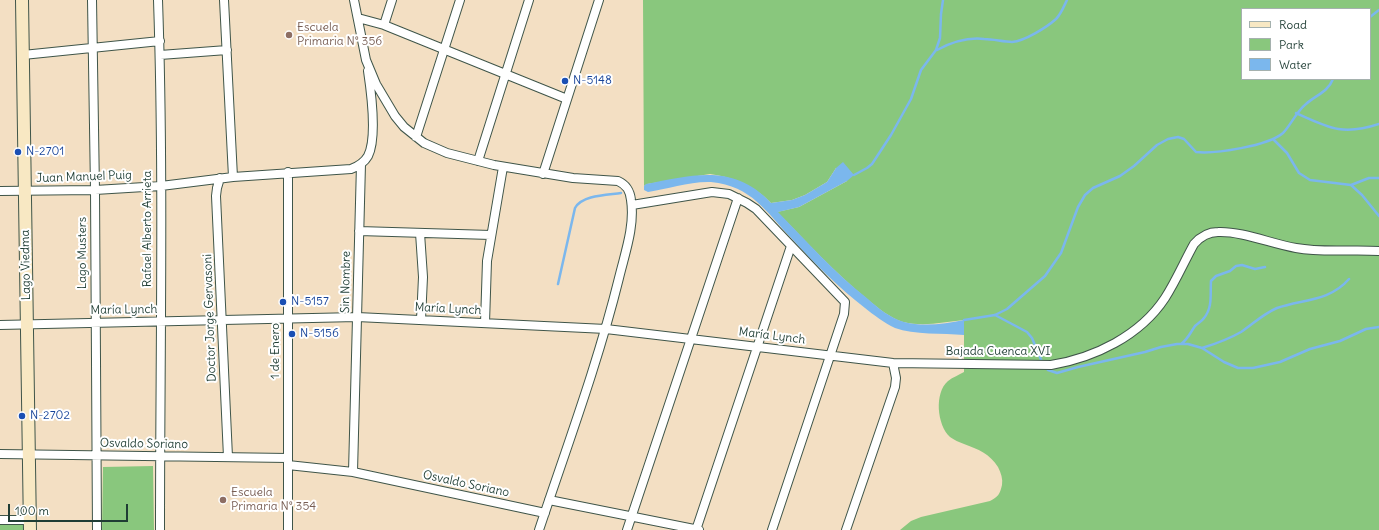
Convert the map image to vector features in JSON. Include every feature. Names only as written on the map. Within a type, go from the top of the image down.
[{"type":"main road","name":"Lago Viedma","points":[[22,0],[30,525]]},
{"type":"street","name":"Lago Musters","points":[[92,0],[95,190],[97,530]]},
{"type":"street","name":"Rafael Alberto Arrieta","points":[[158,0],[160,41],[161,186],[160,530]]},
{"type":"street","points":[[224,0],[233,177]]},
{"type":"street","points":[[354,0],[366,60],[386,102],[395,116],[404,127],[416,137],[435,148],[478,161],[543,174],[618,181],[629,190],[632,205],[629,236],[606,329],[539,530]]},
{"type":"street","points":[[384,24],[392,0]]},
{"type":"street","points":[[416,137],[460,0]]},
{"type":"street","points":[[478,161],[529,0]]},
{"type":"street","points":[[543,174],[599,0]]},
{"type":"street","points":[[358,18],[384,24],[567,99]]},
{"type":"street","points":[[23,55],[160,41]]},
{"type":"street","points":[[160,55],[227,50]]},
{"type":"street","name":"Sin Nombre","points":[[353,472],[362,164],[369,154],[372,141],[371,100],[366,60]]},
{"type":"street","points":[[288,172],[346,170],[362,164]]},
{"type":"street","points":[[485,323],[487,261],[503,167]]},
{"type":"street","name":"Juan Manuel Puig","points":[[0,191],[95,190],[161,186],[220,178],[288,172]]},
{"type":"street","name":"1 de Enero","points":[[288,172],[288,530]]},
{"type":"street","name":"Doctor Jorge Gervasoni","points":[[220,178],[216,196],[228,457]]},
{"type":"street","points":[[632,205],[712,192],[720,192],[738,198],[756,209],[845,302],[844,314],[772,530]]},
{"type":"street","points":[[627,530],[738,198]]},
{"type":"street","points":[[359,230],[491,235]]},
{"type":"street","points":[[420,232],[423,277],[421,320]]},
{"type":"street","name":"Bajada Cuenca XVI","points":[[893,362],[1051,365],[1085,357],[1119,340],[1132,331],[1155,310],[1164,299],[1194,244],[1208,233],[1230,233],[1312,251],[1379,251]]},
{"type":"street","points":[[549,500],[697,530],[791,246]]},
{"type":"street","name":"María Lynch","points":[[0,325],[357,317],[606,329],[893,362]]},
{"type":"street","points":[[846,530],[895,386],[896,378],[893,362]]},
{"type":"street","name":"Osvaldo Soriano","points":[[0,454],[228,457],[288,461],[353,472],[545,513]]},
{"type":"street","points":[[0,520],[30,525]]},
{"type":"green space","points":[[643,0],[1379,0],[1379,530],[900,530],[911,521],[921,517],[990,501],[998,495],[1001,488],[1002,476],[995,462],[983,452],[950,437],[942,425],[940,417],[939,401],[944,386],[948,381],[964,372],[964,320],[934,324],[919,324],[903,322],[889,315],[844,279],[777,212],[799,207],[847,181],[836,168],[827,182],[805,195],[792,200],[771,203],[765,197],[744,183],[719,175],[710,174],[647,184],[644,186]]},
{"type":"green space","points":[[153,466],[154,530],[102,530],[103,467]]},
{"type":"green space","points":[[0,525],[25,525],[25,530],[0,530]]},
{"type":"water","points":[[843,162],[854,175],[847,181],[799,207],[778,212],[833,268],[884,312],[894,318],[911,324],[942,324],[964,320],[964,335],[911,332],[895,328],[883,321],[845,292],[809,257],[766,210],[748,195],[737,189],[725,184],[703,182],[648,192],[644,190],[644,186],[646,184],[680,178],[712,175],[728,177],[742,182],[757,190],[771,203],[792,200],[805,195],[827,182],[836,168]]},
{"type":"waterway","points":[[854,175],[872,164],[891,135],[911,99],[921,70],[936,50],[940,38],[943,0]]},
{"type":"waterway","points":[[937,50],[954,42],[966,39],[991,39],[1005,42],[1023,39],[1042,30],[1056,19],[1067,0]]},
{"type":"waterway","points":[[1371,16],[1379,10]]},
{"type":"waterway","points":[[964,320],[995,315],[1007,309],[1045,276],[1061,253],[1078,207],[1085,195],[1093,188],[1120,176],[1134,166],[1157,145],[1168,139],[1178,137],[1184,139],[1196,152],[1216,152],[1266,142],[1283,133],[1302,107],[1325,90],[1332,80]]},
{"type":"waterway","points":[[1296,113],[1336,129],[1346,130],[1366,128],[1379,124]]},
{"type":"waterway","points":[[1273,139],[1287,153],[1299,173],[1310,180],[1351,185],[1362,195],[1379,216]]},
{"type":"waterway","points":[[1351,185],[1369,178],[1379,178]]},
{"type":"waterway","points":[[558,284],[575,208],[583,200],[589,198],[621,193]]},
{"type":"waterway","points":[[1181,344],[1195,326],[1207,314],[1209,309],[1211,281],[1216,276],[1230,271],[1236,266],[1242,265],[1255,269],[1265,267]]},
{"type":"waterway","points":[[1202,348],[1236,335],[1267,313],[1277,308],[1315,299],[1333,292],[1349,279]]},
{"type":"waterway","points":[[995,315],[1027,332],[1032,338],[1042,362]]},
{"type":"waterway","points":[[1045,366],[1048,370],[1057,373],[1161,347],[1177,344],[1188,344],[1202,348],[1224,362],[1238,368],[1253,368],[1280,362],[1310,349],[1340,341],[1366,329],[1379,327]]},
{"type":"place","name":"Escuela Primaria N° 356","points":[[289,35]]},
{"type":"place","name":"N-5148","points":[[565,81]]},
{"type":"place","name":"N-2701","points":[[18,152]]},
{"type":"place","name":"N-5157","points":[[283,302]]},
{"type":"place","name":"N-5156","points":[[292,334]]},
{"type":"place","name":"N-2702","points":[[22,416]]},
{"type":"place","name":"Escuela Primaria N° 354","points":[[223,500]]}]
